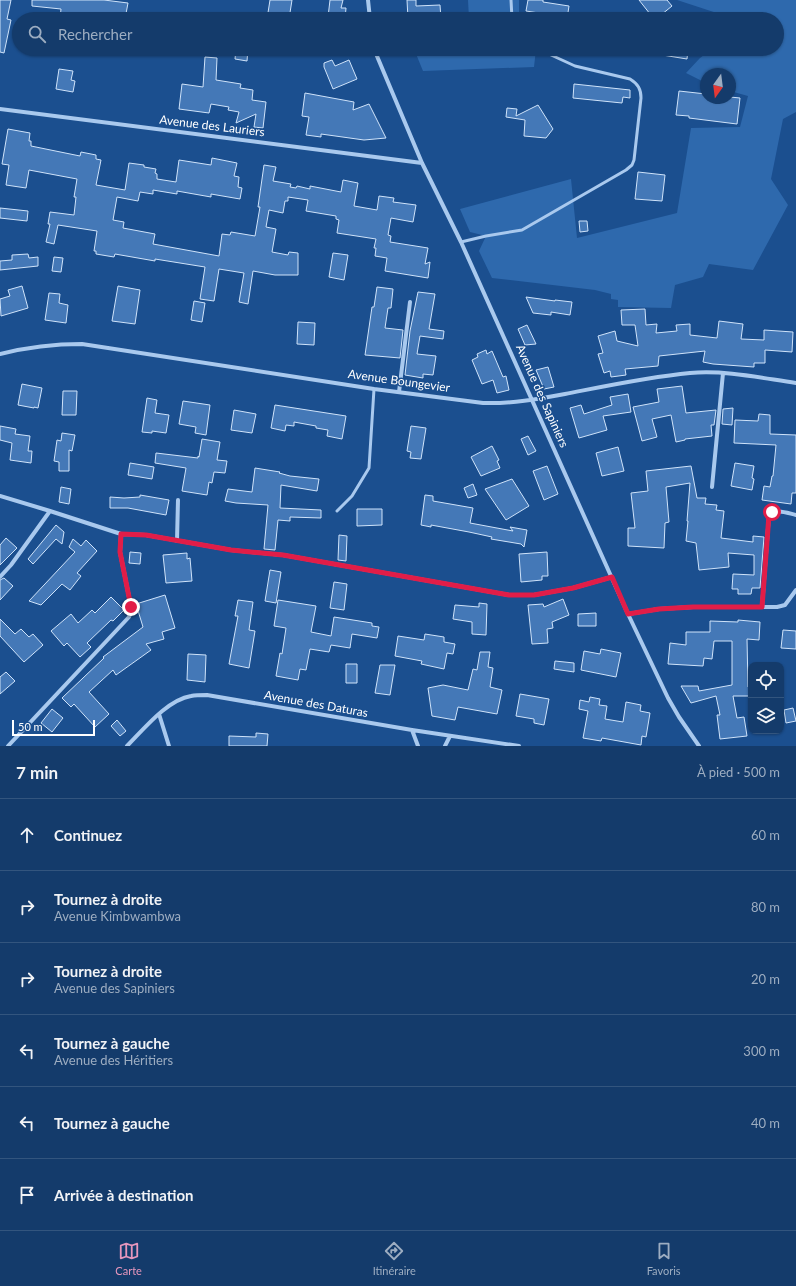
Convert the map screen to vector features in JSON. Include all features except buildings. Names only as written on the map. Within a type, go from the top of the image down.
[{"type":"street","points":[[368,0],[369,12]]},
{"type":"street","name":"Avenue des Sapiniers","points":[[377,56],[422,163],[462,242],[628,614],[668,698],[699,746]]},
{"type":"street","name":"Avenue des Lauriers","points":[[0,109],[422,163]]},
{"type":"street","points":[[400,392],[410,302]]},
{"type":"street","name":"Avenue Boungevier","points":[[0,354],[55,344],[82,344],[374,389],[498,404],[533,400],[656,378],[701,373],[723,373],[796,383]]},
{"type":"street","points":[[712,487],[723,373]]},
{"type":"street","points":[[0,496],[121,534],[146,535],[231,550],[283,555],[335,563],[509,595],[534,595],[547,593],[573,588],[612,577]]},
{"type":"street","points":[[178,500],[178,541]]},
{"type":"street","points":[[0,577],[11,565],[50,511]]},
{"type":"street","points":[[762,607],[769,515],[776,511],[796,515]]},
{"type":"street","points":[[8,746],[129,617],[131,607],[120,552],[121,534]]},
{"type":"street","points":[[628,614],[666,608],[777,607],[785,605],[796,590]]},
{"type":"street","name":"Avenue des Daturas","points":[[127,746],[159,714],[180,700],[191,696],[207,695],[412,730],[519,746]]},
{"type":"street","points":[[159,714],[169,746]]},
{"type":"street","points":[[412,730],[418,746]]},
{"type":"street","points":[[446,746],[450,736]]},
{"type":"lane","points":[[512,0],[512,12]]},
{"type":"lane","points":[[462,242],[522,230],[626,170],[632,165],[634,160],[641,98],[641,92],[636,82],[630,79],[575,66],[553,56]]},
{"type":"lane","points":[[337,511],[352,496],[369,468],[374,389]]},
{"type":"shaded area","points":[[468,0],[519,0],[519,12],[469,12]]},
{"type":"shaded area","points":[[677,0],[796,0],[796,112],[783,119],[771,179],[788,205],[753,270],[709,264],[703,277],[675,285],[671,308],[618,307],[618,300],[611,299],[611,294],[595,290],[492,278],[479,251],[486,236],[470,232],[460,209],[571,179],[577,238],[677,213],[691,128],[740,127],[748,96],[736,93],[736,68],[700,68],[700,80],[686,73],[703,56],[784,56],[784,12],[714,12]]},
{"type":"shaded area","points":[[417,56],[535,56],[534,67],[423,71]]},
{"type":"route","points":[[131,607],[122,567],[120,552],[121,534],[146,535],[231,550],[283,555],[335,563],[509,595],[534,595],[573,588],[612,577],[628,614],[659,609],[693,607],[762,607],[769,515],[772,512]]}]
